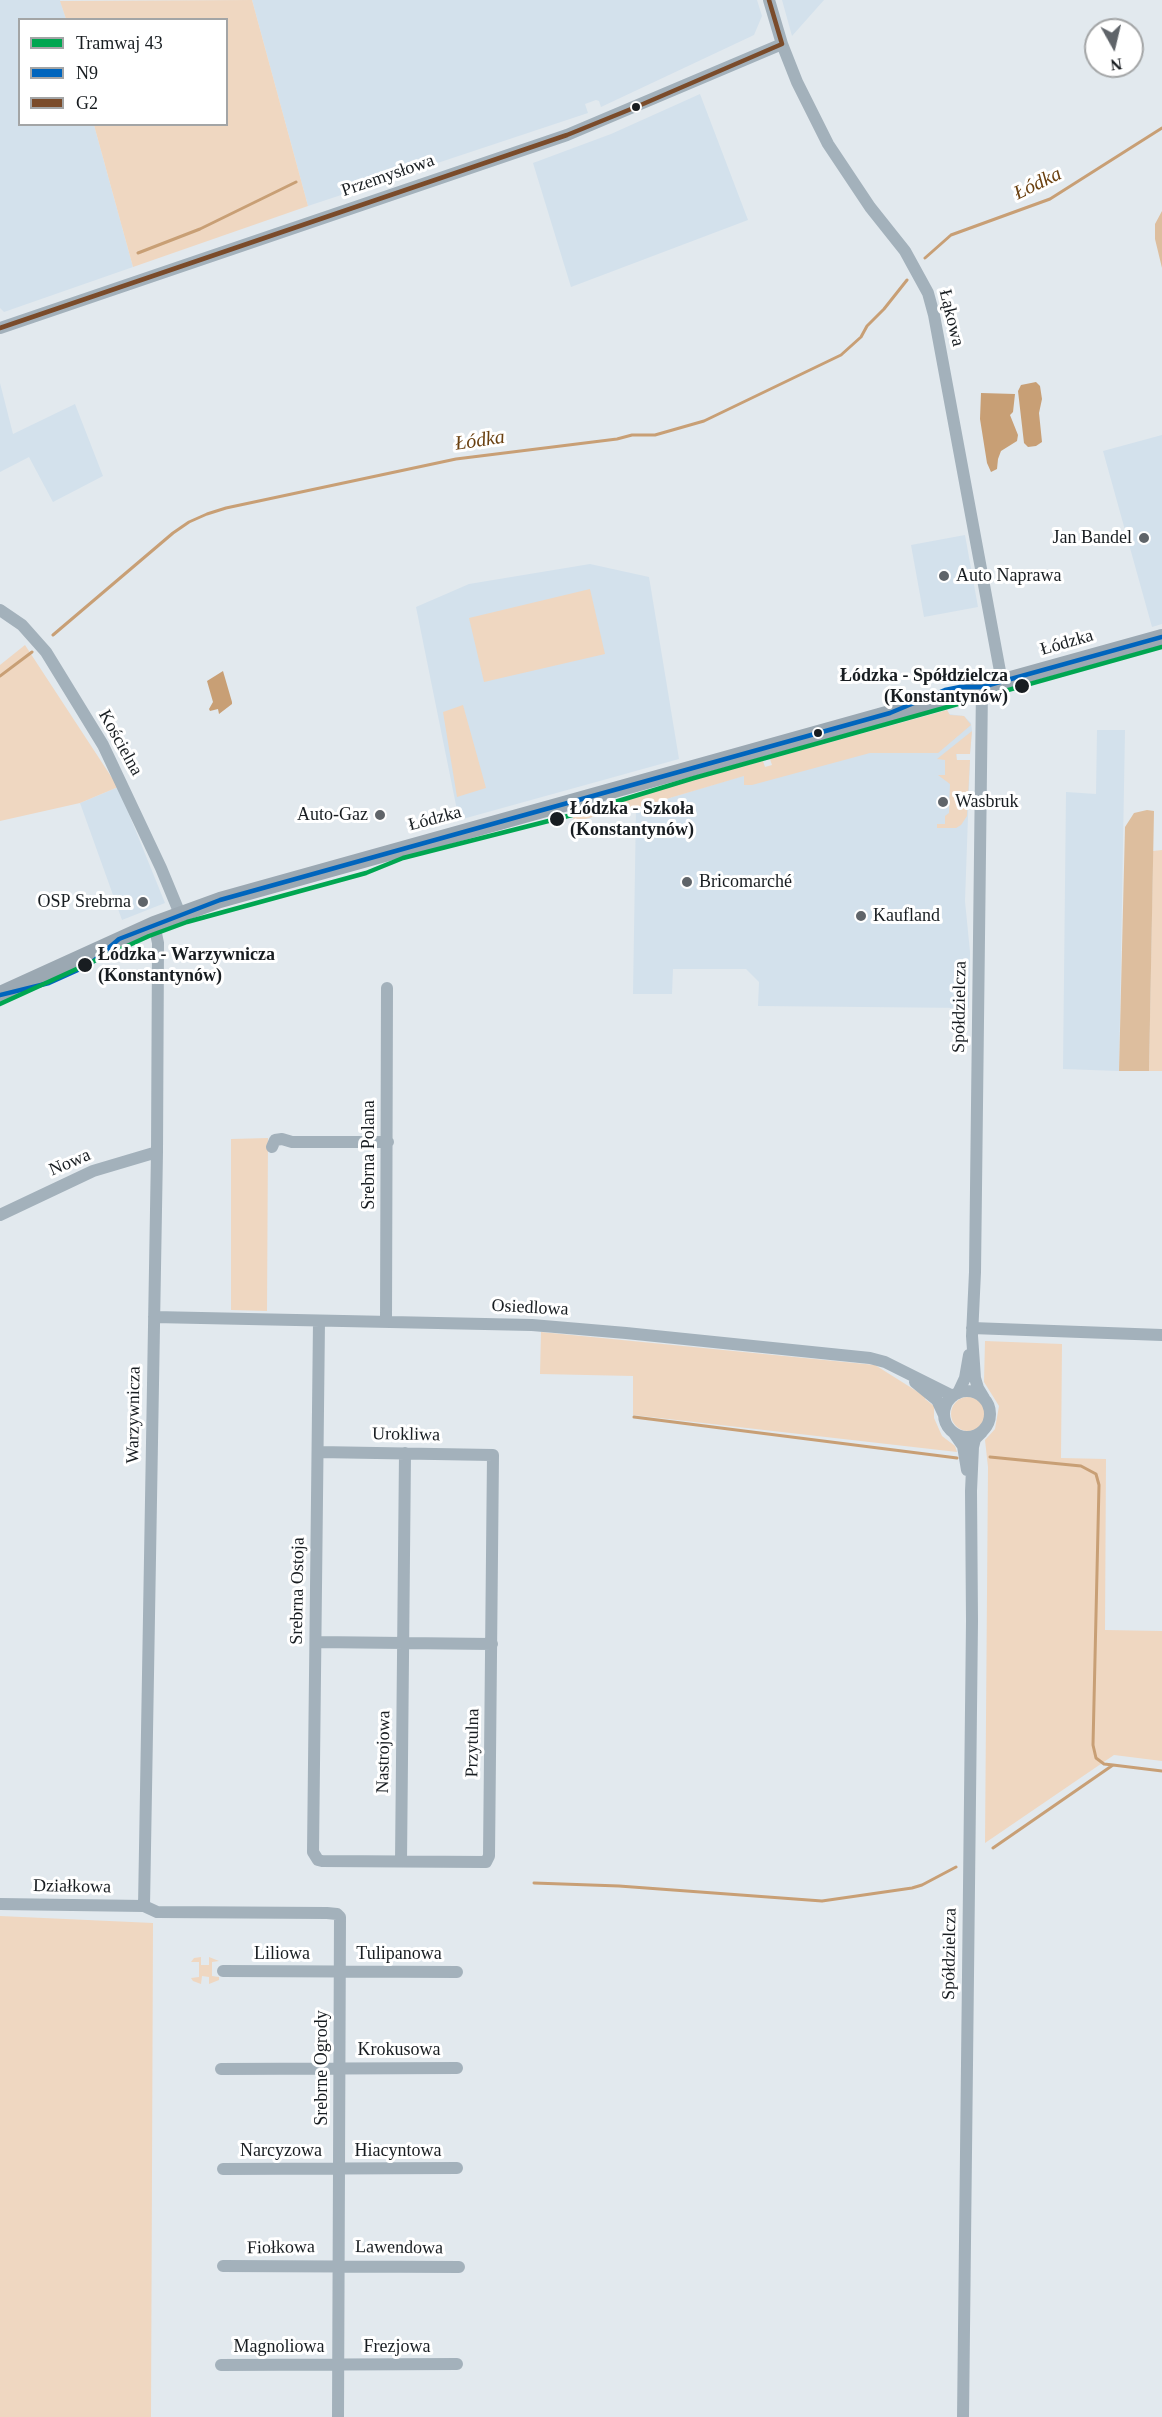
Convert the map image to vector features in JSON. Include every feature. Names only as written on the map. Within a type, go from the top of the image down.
[{"type":"main road","name":"Łódzka","points":[[0,994],[154,924],[256,889],[890,713],[945,690],[982,687],[1162,637]]},
{"type":"street","name":"Łąkowa","points":[[769,0],[782,44],[797,82],[828,144],[870,207],[905,252],[927,293],[934,315],[1002,682]]},
{"type":"street","name":"Przemysłowa","points":[[0,328],[567,135],[782,44]]},
{"type":"street","name":"Kościelna","points":[[0,610],[22,625],[46,652],[103,745],[180,914]]},
{"type":"street","name":"Spółdzielcza","points":[[972,1332],[975,1272],[982,687]]},
{"type":"street","name":"Warzywnicza","points":[[144,1906],[157,1152],[158,943],[154,924]]},
{"type":"street","name":"Srebrna Polana","points":[[386,1322],[387,988]]},
{"type":"street","points":[[272,1147],[275,1140],[282,1139],[292,1142],[388,1142]]},
{"type":"street","name":"Nowa","points":[[0,1215],[93,1171],[157,1152]]},
{"type":"street","name":"Osiedlowa","points":[[154,1317],[532,1325],[589,1330],[880,1360],[956,1395]]},
{"type":"street","name":"Srebrna Ostoja","points":[[318,1860],[313,1852],[319,1321]]},
{"type":"street","points":[[972,1332],[1162,1335]]},
{"type":"street","points":[[971,1491],[963,1446],[951,1430],[945,1415],[946,1407],[956,1395],[966,1373],[972,1332]]},
{"type":"street","points":[[971,1491],[975,1439],[988,1424],[990,1415],[989,1406],[975,1378],[972,1332]]},
{"type":"street","name":"Osiedlowa","points":[[900,1370],[937,1400],[945,1415]]},
{"type":"street","points":[[936,1387],[955,1384],[966,1373]]},
{"type":"street","points":[[956,1395],[970,1391],[984,1398]]},
{"type":"street","points":[[951,1430],[964,1436],[973,1436],[982,1432]]},
{"type":"street","name":"Urokliwa","points":[[318,1452],[493,1455]]},
{"type":"street","name":"Nastrojowa","points":[[401,1861],[405,1454]]},
{"type":"street","name":"Przytulna","points":[[318,1860],[486,1862],[488,1859],[493,1455]]},
{"type":"street","name":"Spółdzielcza","points":[[963,2417],[972,1621],[971,1491]]},
{"type":"street","points":[[316,1642],[492,1644]]},
{"type":"street","name":"Działkowa","points":[[0,1904],[144,1906]]},
{"type":"street","name":"Srebrne Ogrody","points":[[144,1906],[157,1912],[338,1914],[340,1917],[338,2417]]},
{"type":"street","name":"Liliowa","points":[[223,1971],[340,1972]]},
{"type":"street","name":"Tulipanowa","points":[[340,1972],[457,1972]]},
{"type":"street","name":"Krokusowa","points":[[221,2069],[457,2068]]},
{"type":"street","name":"Hiacyntowa","points":[[339,2169],[457,2168]]},
{"type":"street","name":"Narcyzowa","points":[[223,2169],[339,2169]]},
{"type":"street","name":"Fiołkowa","points":[[223,2266],[339,2265]]},
{"type":"street","name":"Lawendowa","points":[[339,2265],[459,2267]]},
{"type":"street","name":"Frezjowa","points":[[338,2365],[457,2364]]},
{"type":"street","name":"Magnoliowa","points":[[221,2365],[338,2365]]},
{"type":"shaded area","points":[[0,0],[60,0],[66,18],[18,18],[18,126],[94,126],[133,267],[4,312],[0,308]]},
{"type":"shaded area","points":[[252,0],[757,0],[762,16],[754,35],[601,107],[599,101],[596,100],[585,104],[588,113],[308,206]]},
{"type":"shaded area","points":[[252,0],[308,206],[133,267],[94,126],[228,126],[228,18],[66,18],[60,1],[57,1]]},
{"type":"shaded area","points":[[782,0],[824,0],[792,36]]},
{"type":"shaded area","points":[[700,94],[748,220],[571,287],[533,163],[611,134]]},
{"type":"shaded area","points":[[1162,211],[1162,268],[1155,239],[1155,224]]},
{"type":"shaded area","points":[[1036,382],[1040,386],[1042,399],[1039,413],[1042,442],[1028,447],[1024,443],[1018,391],[1021,385]]},
{"type":"shaded area","points":[[0,383],[13,434],[75,404],[103,476],[53,502],[29,457],[0,472]]},
{"type":"shaded area","points":[[981,393],[1015,394],[1013,412],[1010,415],[1018,435],[1017,441],[1001,451],[997,469],[991,472],[987,463],[980,419]]},
{"type":"shaded area","name":"Jan Bandel","points":[[1162,435],[1162,624],[1152,627],[1103,451]]},
{"type":"shaded area","name":"Auto Naprawa","points":[[965,535],[978,607],[924,617],[911,545]]},
{"type":"shaded area","points":[[590,564],[649,577],[679,759],[459,820],[416,607],[469,584]]},
{"type":"shaded area","points":[[590,589],[605,654],[484,682],[469,618]]},
{"type":"shaded area","points":[[25,645],[118,787],[80,803],[0,821],[0,665]]},
{"type":"shaded area","points":[[223,671],[232,704],[219,714],[218,709],[210,711],[209,709],[213,702],[207,681]]},
{"type":"shaded area","points":[[463,705],[486,788],[457,797],[443,712]]},
{"type":"shaded area","points":[[947,710],[950,715],[964,716],[971,725],[938,753],[870,753],[752,785],[744,785],[744,776],[636,808],[634,806],[574,822],[573,817],[689,781],[763,761],[765,767],[772,765],[770,759]]},
{"type":"shaded area","points":[[948,714],[964,716],[971,723],[972,731],[970,754],[957,753],[956,760],[970,760],[965,901],[970,952],[969,1008],[758,1006],[759,982],[746,969],[673,969],[672,994],[633,994],[636,808]]},
{"type":"shaded area","points":[[1097,730],[1125,730],[1119,1071],[1063,1069],[1066,792],[1096,794]]},
{"type":"shaded area","points":[[972,731],[970,754],[956,754],[957,760],[970,760],[967,816],[956,828],[937,828],[937,824],[945,824],[945,816],[949,813],[950,784],[938,775],[945,775],[945,760],[937,759]]},
{"type":"shaded area","points":[[118,787],[165,903],[122,920],[80,803]]},
{"type":"shaded area","points":[[1154,811],[1149,1071],[1119,1071],[1125,827],[1134,813]]},
{"type":"shaded area","points":[[1162,850],[1162,1071],[1149,1071],[1153,851]]},
{"type":"shaded area","points":[[268,1138],[267,1311],[231,1310],[231,1139]]},
{"type":"shaded area","points":[[541,1332],[875,1365],[926,1397],[925,1399],[934,1406],[934,1418],[942,1436],[955,1446],[957,1452],[633,1415],[633,1376],[540,1374]]},
{"type":"shaded area","points":[[985,1341],[1062,1344],[1061,1458],[1106,1459],[1105,1630],[1162,1631],[1162,1761],[1114,1755],[985,1843],[988,1467],[985,1440],[995,1429],[999,1406],[984,1382]]},
{"type":"shaded area","points":[[968,1397],[980,1402],[985,1414],[980,1426],[968,1431],[956,1426],[951,1414],[956,1402]]},
{"type":"shaded area","points":[[0,1916],[153,1923],[151,2417],[0,2417]]},
{"type":"shaded area","points":[[201,1957],[201,1965],[209,1965],[209,1957],[219,1961],[212,1962],[212,1976],[219,1977],[219,1980],[209,1984],[209,1977],[202,1976],[201,1984],[193,1981],[191,1978],[199,1977],[199,1962],[191,1962],[194,1958]]},
{"type":"waterway","name":"Łódka","points":[[925,258],[951,235],[1050,199],[1162,128]]},
{"type":"waterway","points":[[138,253],[200,229],[296,182]]},
{"type":"waterway","name":"Łódka","points":[[53,635],[173,533],[207,514],[456,459],[617,439],[632,435],[655,435],[704,421],[841,355],[861,337],[867,326],[907,280]]},
{"type":"waterway","name":"Łódka","points":[[0,676],[32,652]]},
{"type":"waterway","points":[[634,1417],[957,1458]]},
{"type":"waterway","points":[[990,1457],[1081,1466],[1096,1474],[1099,1485],[1093,1745],[1096,1758],[1104,1764],[1113,1765]]},
{"type":"waterway","points":[[993,1848],[1113,1765],[1162,1771]]},
{"type":"waterway","points":[[534,1883],[619,1886],[822,1901],[912,1888],[956,1867]]},
{"type":"tram line","name":"43","points":[[0,1004],[149,936],[187,922],[366,873],[403,858],[572,815],[694,778],[1162,647]]},
{"type":"transit line","name":"G2","points":[[0,328],[567,135],[636,107],[782,44],[769,0]]},
{"type":"transit line","name":"N9","points":[[0,995],[49,983],[89,965],[119,939],[220,900],[890,713],[945,690],[982,687],[1162,637]]},
{"type":"place","name":"Jan Bandel","points":[[1144,538]]},
{"type":"place","name":"Auto Naprawa","points":[[944,576]]},
{"type":"place","name":"Łódzka - Spółdzielcza (Konstantynów)","points":[[1022,686]]},
{"type":"place","name":"Wasbruk","points":[[943,802]]},
{"type":"place","name":"Auto-Gaz","points":[[380,815]]},
{"type":"place","name":"Łódzka - Szkoła (Konstantynów)","points":[[557,819]]},
{"type":"place","name":"Bricomarché","points":[[687,882]]},
{"type":"place","name":"OSP Srebrna","points":[[143,902]]},
{"type":"place","name":"Kaufland","points":[[861,916]]},
{"type":"place","name":"Łódzka - Warzywnicza (Konstantynów)","points":[[85,965]]}]
